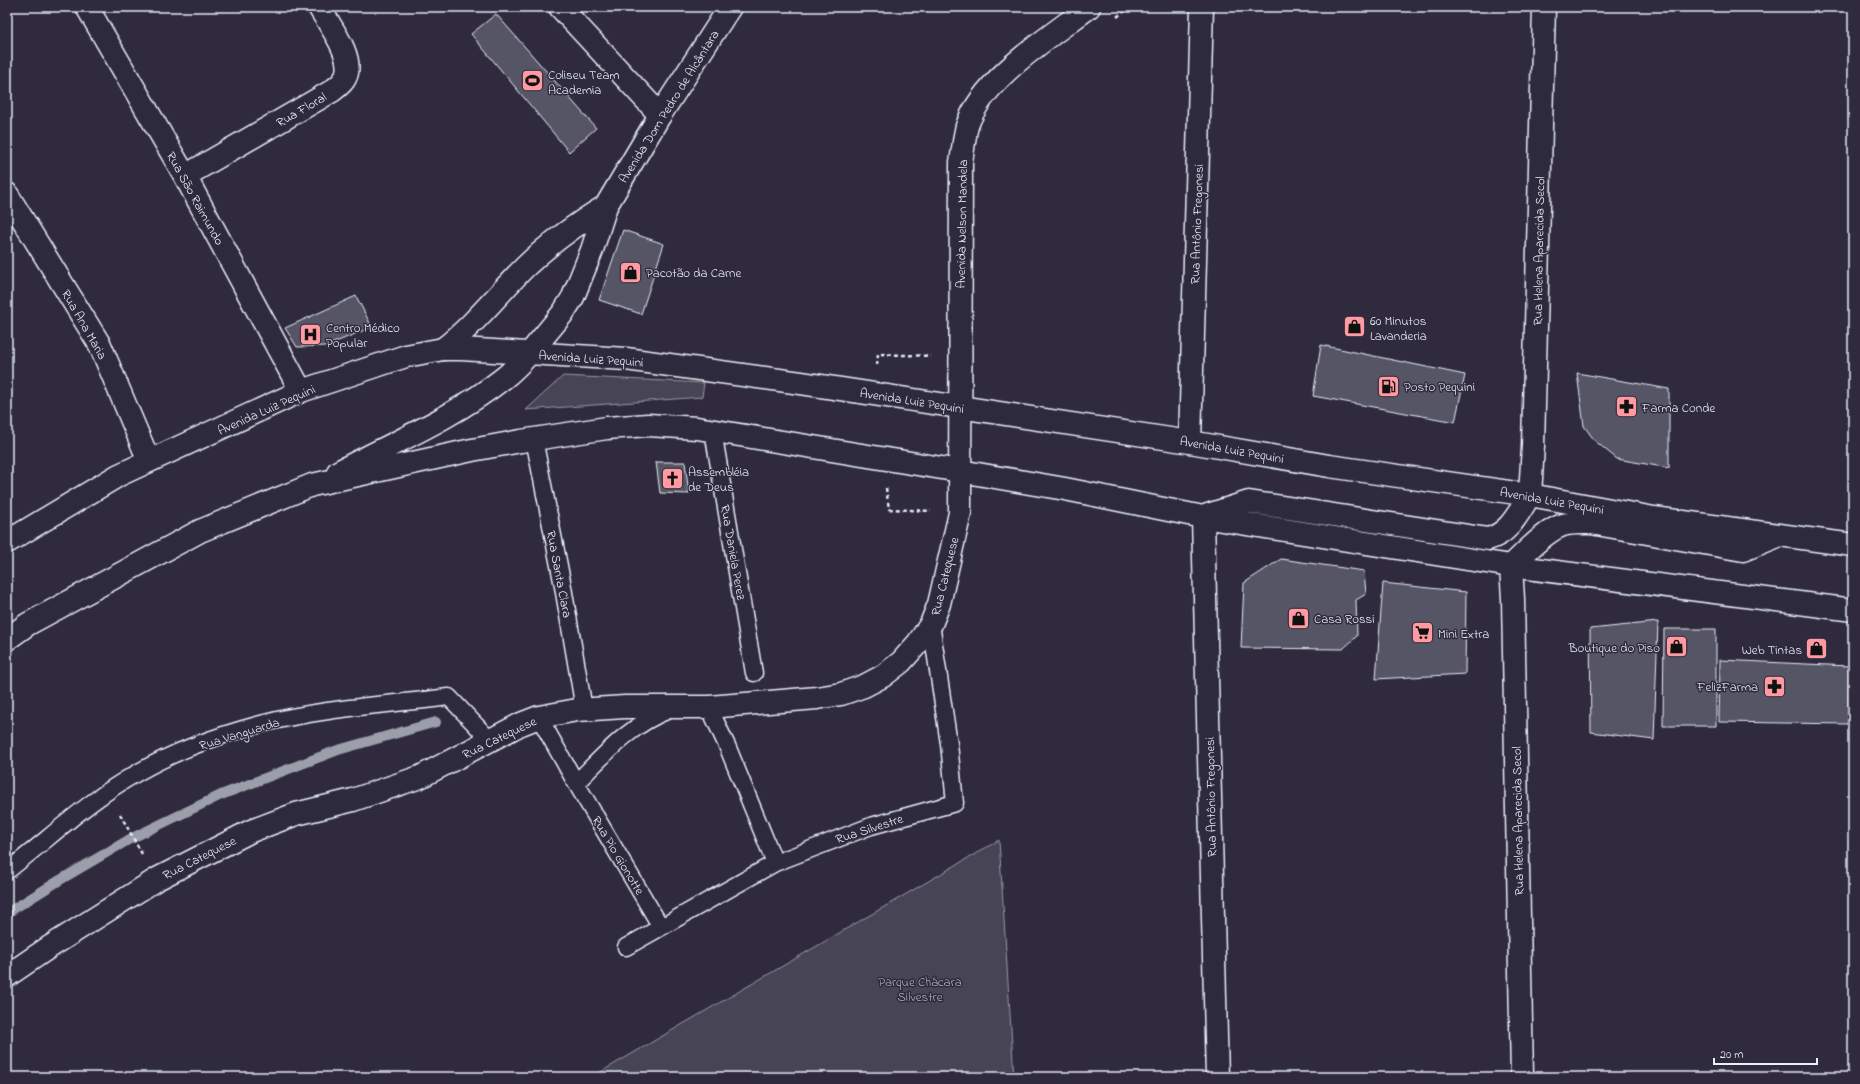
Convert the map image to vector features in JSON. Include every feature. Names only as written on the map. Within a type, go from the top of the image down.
[{"type":"street","name":"Rua São Raimundo","points":[[87,7],[185,176],[301,392]]},
{"type":"street","name":"Rua Floral","points":[[185,176],[332,91],[345,79],[349,65],[344,49],[319,7]]},
{"type":"street","points":[[560,7],[660,115]]},
{"type":"street","name":"Avenida Dom Pedro de Alcântara","points":[[312,485],[456,411],[507,376],[530,353],[573,297],[592,250],[606,206],[660,115],[730,7]]},
{"type":"street","name":"Avenida Nelson Mandela","points":[[960,471],[961,162],[967,126],[981,99],[1007,71],[1089,7]]},
{"type":"street","name":"Rua Antônio Fregonesi","points":[[1190,442],[1202,7]]},
{"type":"street","name":"Rua Helena Aparecida Secol","points":[[1530,495],[1533,446],[1544,7]]},
{"type":"street","name":"Rua Ana Maria","points":[[7,194],[100,345],[149,461]]},
{"type":"street","name":"Avenida Dom Pedro de Alcântara","points":[[443,349],[467,328],[526,266],[576,225],[606,206]]},
{"type":"street","name":"Avenida Luiz Pequini","points":[[7,542],[73,501],[119,475],[301,392],[406,356],[443,349],[626,359],[876,394],[1190,442],[1329,466],[1530,495],[1654,518],[1853,545]]},
{"type":"street","points":[[7,639],[28,624],[200,531],[312,485],[465,451],[607,428],[648,425],[713,431],[960,471],[1065,489],[1203,517],[1511,566],[1853,610]]},
{"type":"street","name":"Rua Catequese","points":[[7,976],[48,948],[157,879],[238,837],[296,814],[353,800],[420,777],[490,740],[539,717],[584,710],[625,706],[709,707],[817,698],[841,694],[864,686],[883,676],[901,662],[918,643],[931,624],[939,604],[960,513],[960,471]]},
{"type":"street","points":[[1203,517],[1248,502],[1488,539],[1499,536],[1510,525],[1530,495]]},
{"type":"street","name":"Rua Antônio Fregonesi","points":[[1203,517],[1217,1077]]},
{"type":"street","points":[[1511,566],[1548,534],[1562,525],[1576,522],[1599,524],[1743,550],[1779,536]]},
{"type":"street","name":"Rua Helena Aparecida Secol","points":[[1511,566],[1513,599],[1522,1077]]},
{"type":"lane","name":"Rua Daniela Perez","points":[[713,431],[754,673]]},
{"type":"lane","name":"Rua Santa Clara","points":[[534,439],[562,581],[584,710]]},
{"type":"lane","name":"Rua Silvestre","points":[[626,947],[775,863],[871,826],[955,804],[949,744],[931,624]]},
{"type":"lane","name":"Rua Vanguarda","points":[[7,871],[105,792],[137,772],[184,751],[261,724],[324,712],[449,697],[490,740]]},
{"type":"lane","points":[[576,783],[625,735],[654,716],[678,706]]},
{"type":"lane","points":[[709,707],[728,748],[775,863]]},
{"type":"lane","name":"Rua Pio Gionotte","points":[[539,717],[576,783],[662,927]]},
{"type":"path","points":[[1115,19],[1129,7]]},
{"type":"path","points":[[876,394],[878,354],[960,358]]},
{"type":"path","points":[[882,459],[889,509],[960,513]]},
{"type":"path","points":[[123,820],[139,849]]},
{"type":"green space","points":[[563,376],[704,383],[702,397],[526,410]]},
{"type":"green space","name":"Parque Chácara Silvestre","points":[[999,840],[1014,1077],[592,1077]]},
{"type":"building","name":"Coliseu Team Academia","points":[[496,14],[596,128],[569,152],[471,34]]},
{"type":"building","name":"Pacotão da Carne","points":[[623,230],[664,244],[641,314],[599,300]]},
{"type":"building","points":[[356,296],[372,327],[326,346],[297,347],[285,328]]},
{"type":"building","name":"Posto Pequini","points":[[1321,345],[1465,375],[1455,422],[1313,396]]},
{"type":"building","name":"Farma Conde","points":[[1577,373],[1669,389],[1669,468],[1617,459],[1595,441],[1584,426]]},
{"type":"building","name":"Assembléia de Deus","points":[[656,462],[685,462],[689,494],[660,493]]},
{"type":"building","name":"Casa Rossi","points":[[1281,559],[1364,571],[1366,594],[1356,600],[1357,636],[1343,649],[1241,648],[1244,583]]},
{"type":"building","name":"Mini Extra","points":[[1383,583],[1466,592],[1465,674],[1376,679]]},
{"type":"building","points":[[1658,622],[1654,740],[1591,732],[1590,629]]},
{"type":"building","points":[[1664,629],[1716,629],[1716,726],[1663,726]]},
{"type":"building","points":[[1720,660],[1849,666],[1848,724],[1719,722]]},
{"type":"waterway","points":[[7,913],[130,839],[221,795],[338,750],[436,722]]},
{"type":"place","name":"Coliseu Team Academia","points":[[532,81]]},
{"type":"place","name":"Pacotão da Carne","points":[[631,272]]},
{"type":"place","name":"60 Minutos Lavanderia","points":[[1355,327]]},
{"type":"place","name":"Centro Médico Popular","points":[[311,334]]},
{"type":"place","name":"Posto Pequini","points":[[1389,386]]},
{"type":"place","name":"Farma Conde","points":[[1626,407]]},
{"type":"place","name":"Assembléia de Deus","points":[[672,478]]},
{"type":"place","name":"Casa Rossi","points":[[1299,618]]},
{"type":"place","name":"Mini Extra","points":[[1423,633]]},
{"type":"place","name":"Boutique do Piso","points":[[1676,647]]},
{"type":"place","name":"Web Tintas","points":[[1817,649]]},
{"type":"place","name":"FelizFarma","points":[[1774,686]]}]
